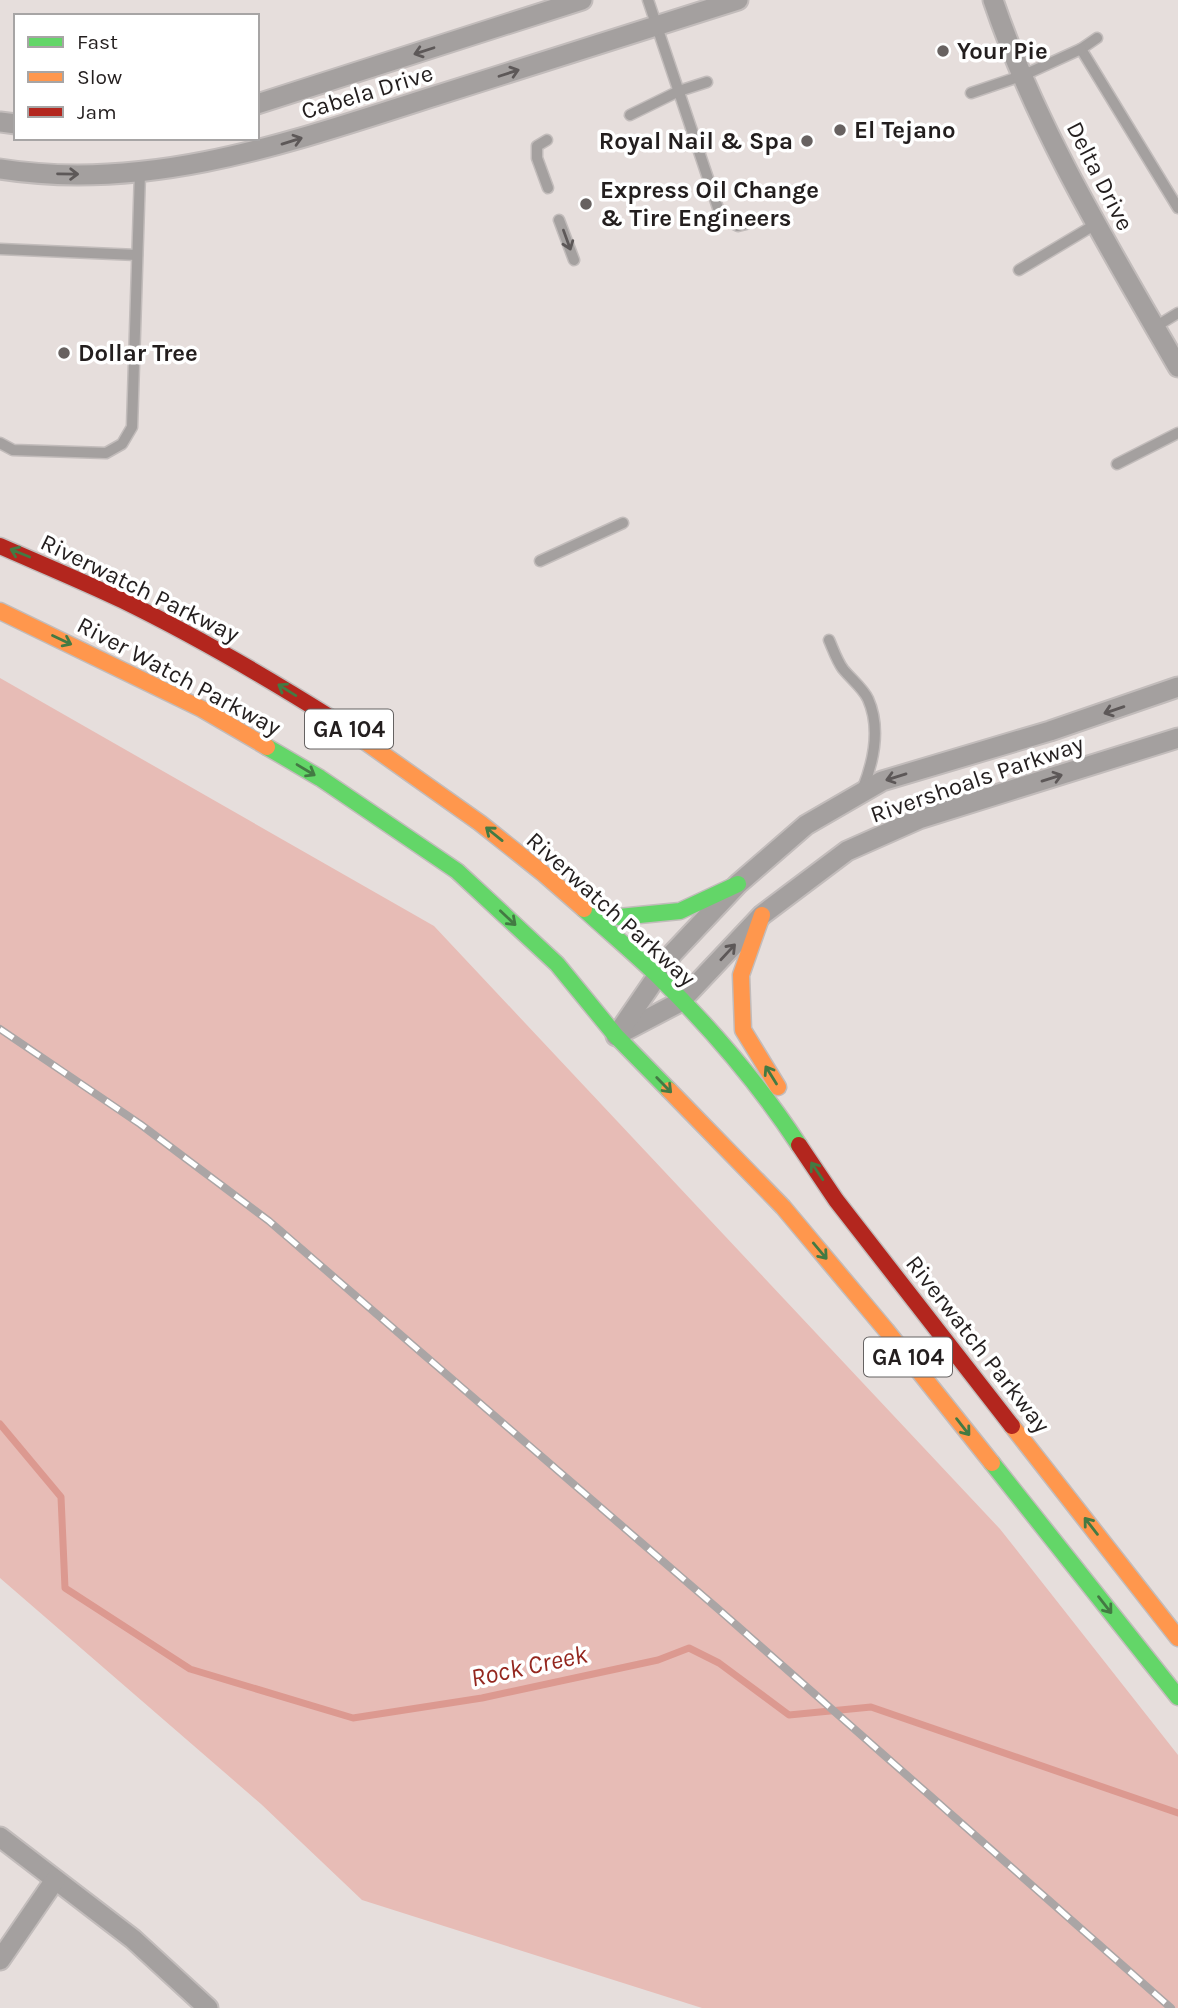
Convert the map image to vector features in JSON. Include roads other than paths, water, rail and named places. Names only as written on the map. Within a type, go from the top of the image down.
[{"type":"main road","name":"Riverwatch Parkway","points":[[0,546],[121,600],[271,680],[342,725],[480,823],[544,874],[657,975],[732,1056],[774,1109],[836,1200],[1178,1638]]},
{"type":"main road","name":"River Watch Parkway","points":[[0,611],[202,709],[320,778],[457,871],[558,964],[616,1036]]},
{"type":"main road","points":[[544,874],[619,916],[680,911],[737,884]]},
{"type":"main road","points":[[762,915],[741,975],[743,1030],[785,1096]]},
{"type":"main road","name":"GA 104","points":[[616,1036],[783,1207],[886,1330],[1178,1697]]},
{"type":"main road","points":[[890,1244],[929,1316]]},
{"type":"street","name":"Cabela Drive","points":[[259,103],[582,0]]},
{"type":"street","name":"Cabela Drive","points":[[0,169],[113,174],[204,163],[250,154],[738,0]]},
{"type":"street","name":"Delta Drive","points":[[993,0],[1007,39],[1048,130],[1096,224],[1178,368]]},
{"type":"street","name":"Rivershoals Parkway","points":[[616,1036],[673,953],[737,884],[806,825],[882,781],[1050,731],[1178,687]]},
{"type":"street","name":"Rivershoals Parkway","points":[[616,1036],[680,1002],[762,915],[847,851],[919,819],[1178,738]]},
{"type":"street","points":[[0,1837],[133,1938],[208,2008]]},
{"type":"street","points":[[0,1960],[55,1880]]},
{"type":"lane","points":[[648,0],[721,217],[738,226],[754,222]]},
{"type":"lane","points":[[971,93],[1024,75],[1081,49],[1097,38]]},
{"type":"lane","points":[[1081,49],[1178,208]]},
{"type":"lane","points":[[630,115],[679,91],[707,82]]},
{"type":"lane","points":[[547,140],[537,146],[537,158],[548,188]]},
{"type":"lane","points":[[0,443],[13,450],[106,453],[122,444],[132,427],[140,172]]},
{"type":"lane","points":[[559,220],[574,260]]},
{"type":"lane","points":[[1019,270],[1096,224]]},
{"type":"lane","points":[[0,249],[137,255]]},
{"type":"lane","points":[[1154,327],[1178,313]]},
{"type":"lane","points":[[1117,464],[1178,433]]},
{"type":"lane","points":[[540,561],[623,523]]},
{"type":"lane","points":[[829,640],[842,667],[867,697],[875,725],[875,748],[861,793]]},
{"type":"waterway","name":"Rock Creek","points":[[0,1424],[61,1497],[65,1588],[190,1669],[353,1718],[482,1698],[658,1660],[689,1648],[719,1663],[789,1715],[871,1707],[1178,1813]]},
{"type":"railway","points":[[0,1029],[140,1124],[269,1221],[717,1608],[1171,2008]]},
{"type":"place","name":"Your Pie","points":[[943,51]]},
{"type":"place","name":"El Tejano","points":[[840,130]]},
{"type":"place","name":"Royal Nail & Spa","points":[[807,141]]},
{"type":"place","name":"Express Oil Change & Tire Engineers","points":[[586,204]]},
{"type":"place","name":"Dollar Tree","points":[[64,353]]}]
